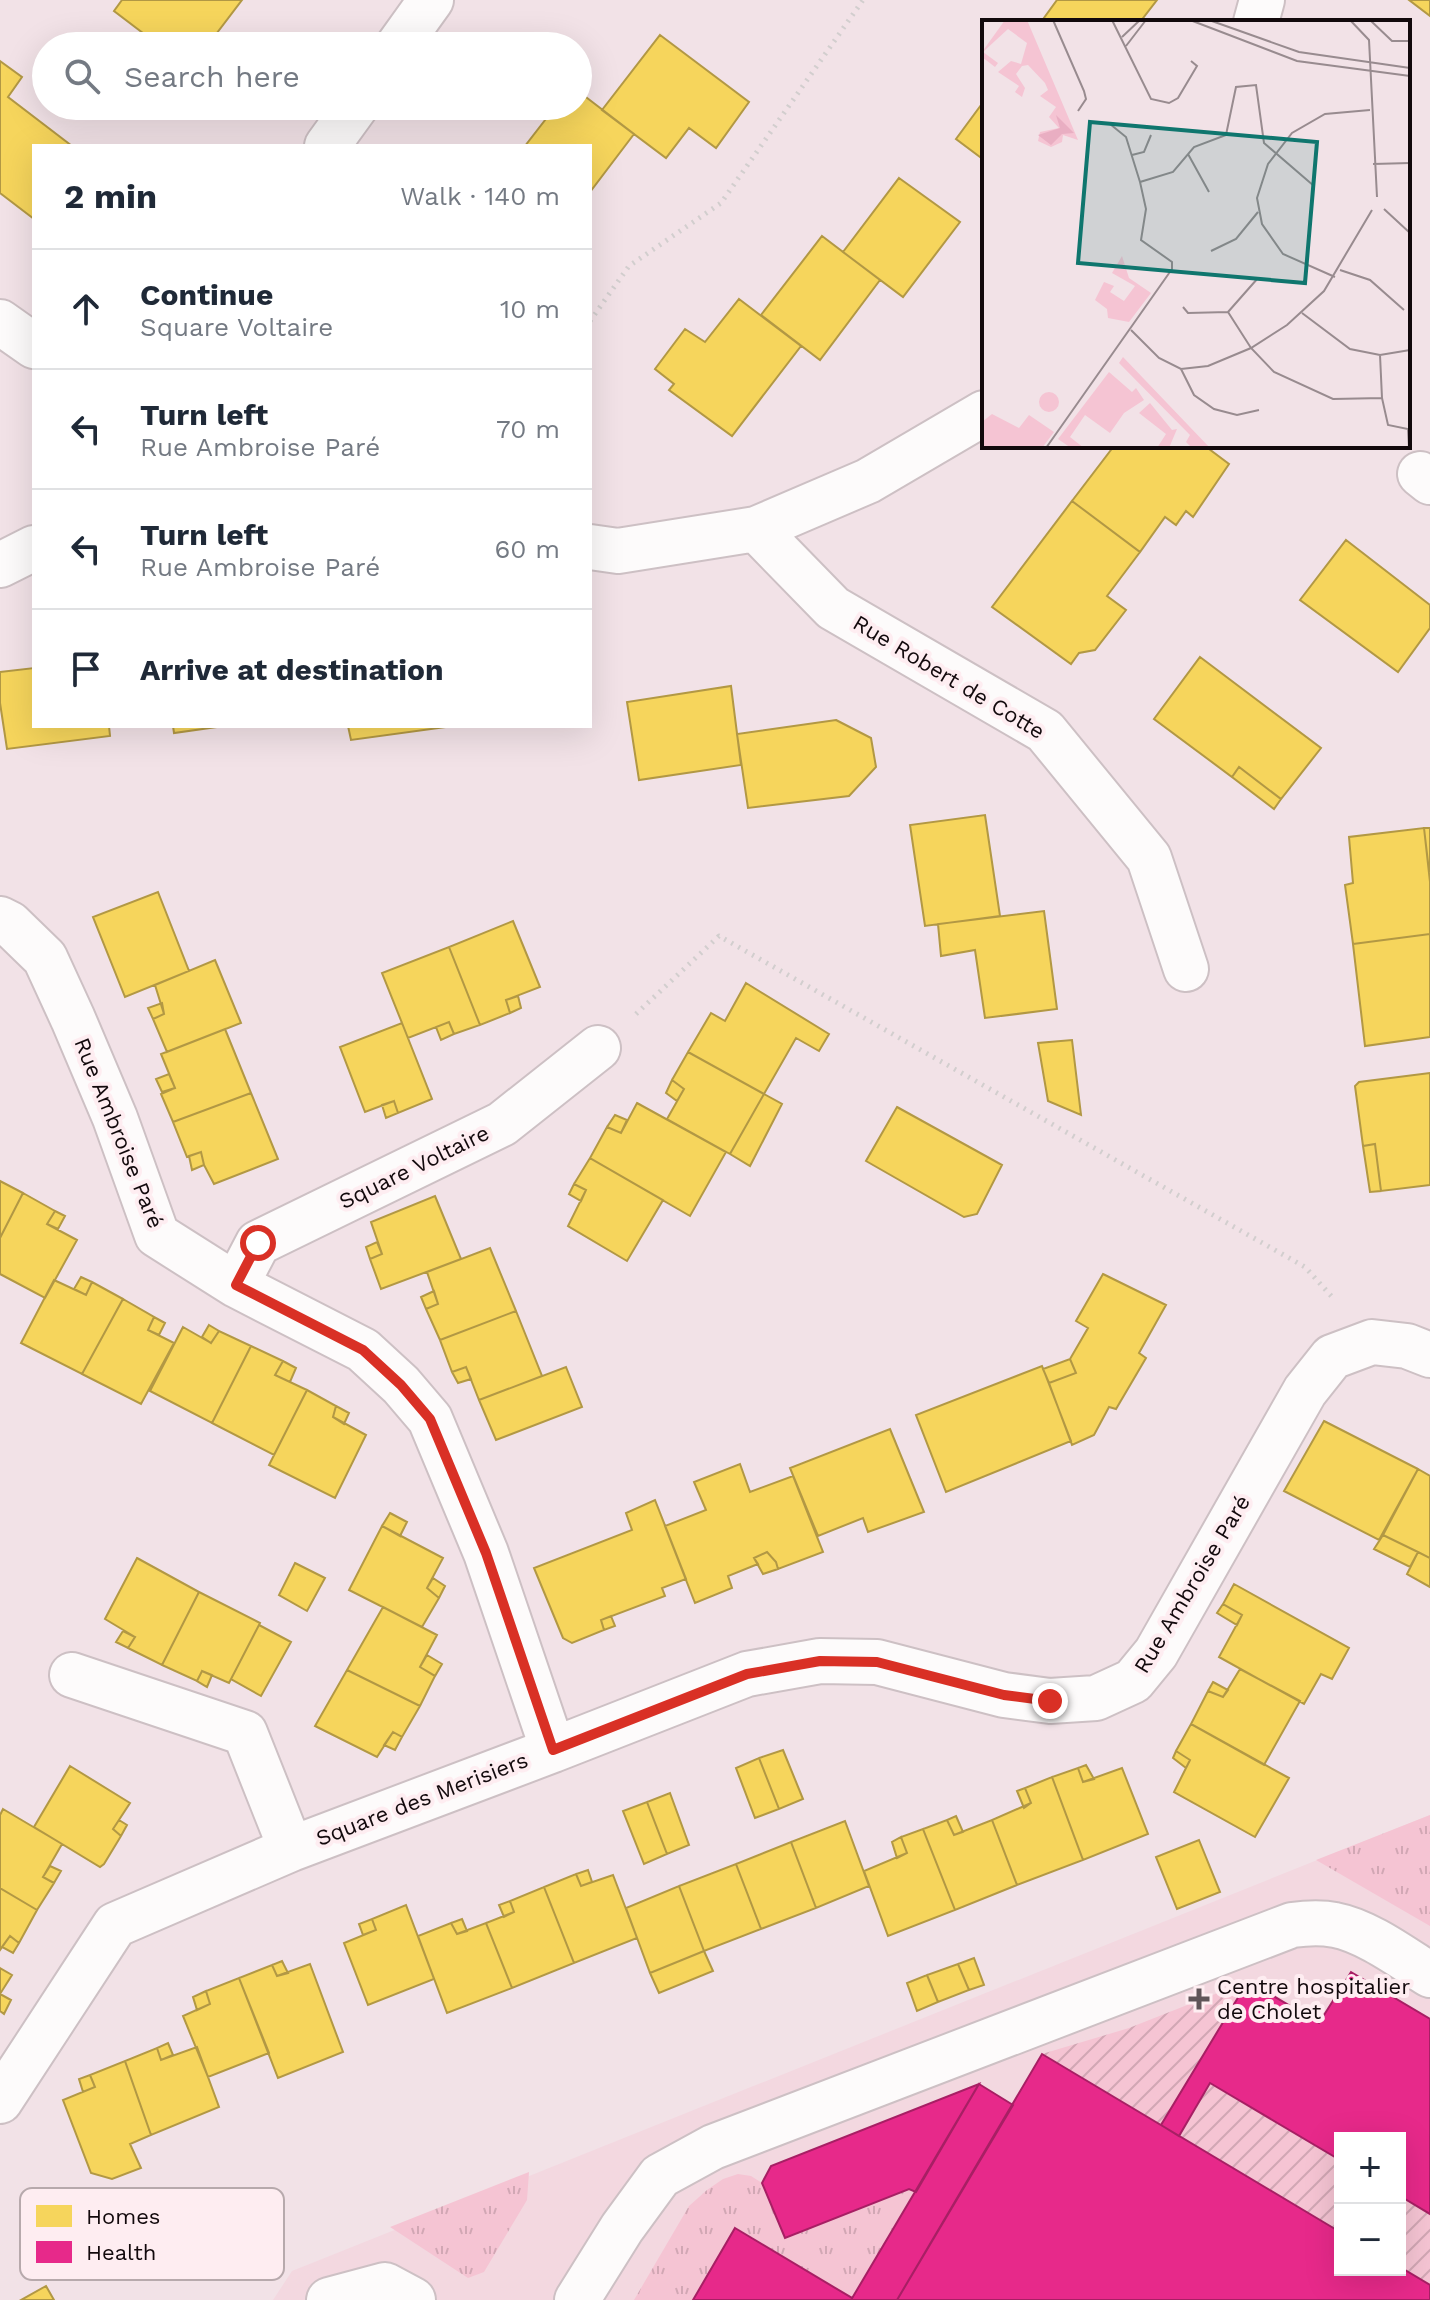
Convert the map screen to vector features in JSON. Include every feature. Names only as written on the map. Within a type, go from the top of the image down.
[{"type":"street","points":[[408,32],[431,0]]},
{"type":"street","points":[[1257,20],[1262,0]]},
{"type":"street","points":[[328,144],[346,120]]},
{"type":"street","points":[[0,322],[32,345]]},
{"type":"street","points":[[592,547],[618,551],[756,529],[868,481],[982,414]]},
{"type":"street","name":"Rue Robert de Cotte","points":[[756,529],[833,608],[1045,731],[1149,858],[1186,969]]},
{"type":"street","points":[[0,565],[32,549]]},
{"type":"street","name":"Rue Ambroise Paré","points":[[0,919],[10,924],[45,958],[115,1118],[157,1235],[236,1285],[363,1350],[401,1385],[430,1419],[486,1553],[553,1750],[747,1674],[820,1661],[877,1662],[1004,1695],[1050,1701],[1096,1698],[1133,1681],[1156,1653],[1305,1391],[1332,1357],[1372,1342],[1407,1346],[1430,1355]]},
{"type":"street","name":"Square Voltaire","points":[[236,1285],[258,1243],[502,1124],[598,1048]]},
{"type":"street","name":"Square des Merisiers","points":[[72,1675],[245,1733],[291,1849]]},
{"type":"street","name":"Square des Merisiers","points":[[0,2101],[115,1925],[291,1849],[553,1750]]},
{"type":"street","points":[[577,2300],[622,2228],[660,2176],[713,2147],[1131,1985],[1292,1925],[1317,1922],[1339,1925],[1359,1934],[1430,1975]]},
{"type":"street","points":[[329,2300],[385,2285],[413,2300]]},
{"type":"path","points":[[592,318],[629,266],[721,203],[863,0]]},
{"type":"path","points":[[598,1048],[719,936],[1305,1267],[1372,1342]]},
{"type":"shaded area","name":"Centre hospitalier de Cholet","points":[[1430,1815],[1430,2300],[273,2300],[292,2271]]},
{"type":"green space","points":[[1430,1815],[1430,1926],[1316,1860]]},
{"type":"green space","points":[[1248,1981],[1161,2125],[1042,2054],[1129,2028]]},
{"type":"green space","points":[[1210,2083],[1334,2156],[1334,2228],[1179,2136]]},
{"type":"green space","points":[[529,2172],[527,2200],[484,2272],[468,2278],[390,2227]]},
{"type":"green space","points":[[738,2174],[751,2176],[762,2183],[785,2238],[909,2189],[916,2192],[852,2298],[736,2228],[693,2300],[634,2300],[689,2206],[723,2179]]},
{"type":"green space","points":[[1406,2200],[1430,2214],[1430,2285],[1406,2271]]},
{"type":"building: Homes","points":[[122,0],[242,0],[218,32],[142,32],[114,11]]},
{"type":"building: Homes","points":[[1057,0],[1157,0],[1142,20],[1042,20]]},
{"type":"building: Homes","points":[[1409,0],[1430,0],[1430,16]]},
{"type":"building: Homes","points":[[660,35],[749,102],[716,148],[689,128],[666,158],[602,110]]},
{"type":"building: Homes","points":[[0,61],[22,77],[8,97],[32,115],[32,120],[38,120],[69,144],[32,144],[32,217],[0,193]]},
{"type":"building: Homes","points":[[592,102],[634,134],[592,189],[592,144],[527,144],[545,120],[592,120]]},
{"type":"building: Homes","points":[[982,104],[982,158],[956,139]]},
{"type":"building: Homes","points":[[899,178],[960,222],[903,297],[843,252]]},
{"type":"building: Homes","points":[[822,236],[880,280],[820,360],[761,315]]},
{"type":"building: Homes","points":[[739,299],[801,346],[732,436],[669,390],[674,384],[655,369],[685,329],[705,342]]},
{"type":"building: Homes","points":[[1112,448],[1208,448],[1229,464],[1193,517],[1186,511],[1176,525],[1165,517],[1140,552],[1072,501]]},
{"type":"building: Homes","points":[[1072,501],[1140,552],[1107,596],[1126,610],[1095,650],[1079,653],[1071,664],[992,607]]},
{"type":"building: Homes","points":[[1346,540],[1430,605],[1430,628],[1398,672],[1300,600]]},
{"type":"building: Homes","points":[[1200,657],[1321,748],[1281,799],[1239,767],[1232,777],[1154,719]]},
{"type":"building: Homes","points":[[32,668],[32,728],[109,728],[110,736],[7,749],[0,703],[0,672]]},
{"type":"building: Homes","points":[[731,686],[741,765],[639,780],[627,702]]},
{"type":"building: Homes","points":[[836,720],[871,738],[876,767],[849,796],[748,808],[737,734]]},
{"type":"building: Homes","points":[[173,728],[210,728],[174,733]]},
{"type":"building: Homes","points":[[348,728],[438,728],[351,740]]},
{"type":"building: Homes","points":[[1239,767],[1281,799],[1274,809],[1232,777]]},
{"type":"building: Homes","points":[[985,815],[1000,916],[925,926],[910,825]]},
{"type":"building: Homes","points":[[1424,828],[1430,828],[1430,871],[1429,871]]},
{"type":"building: Homes","points":[[1424,828],[1430,882],[1430,934],[1353,944],[1345,885],[1353,883],[1349,837]]},
{"type":"building: Homes","points":[[158,892],[189,971],[125,997],[93,917]]},
{"type":"building: Homes","points":[[1044,911],[1057,1009],[985,1018],[975,950],[941,956],[938,924]]},
{"type":"building: Homes","points":[[513,921],[540,987],[506,1000],[510,1013],[480,1025],[449,947]]},
{"type":"building: Homes","points":[[1430,934],[1430,1037],[1365,1046],[1353,944]]},
{"type":"building: Homes","points":[[449,947],[480,1025],[454,1034],[449,1022],[408,1038],[382,973]]},
{"type":"building: Homes","points":[[215,960],[241,1023],[167,1052],[153,1019],[164,1014],[155,985]]},
{"type":"building: Homes","points":[[746,983],[829,1034],[819,1051],[796,1038],[764,1094],[688,1052],[711,1013],[725,1021]]},
{"type":"building: Homes","points":[[518,996],[521,1008],[510,1013],[506,1000]]},
{"type":"building: Homes","points":[[162,1003],[164,1014],[153,1019],[148,1008]]},
{"type":"building: Homes","points":[[449,1022],[454,1034],[441,1040],[436,1027]]},
{"type":"building: Homes","points":[[402,1023],[432,1099],[398,1113],[394,1101],[365,1112],[340,1047]]},
{"type":"building: Homes","points":[[225,1029],[251,1093],[173,1122],[161,1094],[175,1088],[161,1054]]},
{"type":"building: Homes","points":[[1072,1040],[1081,1115],[1048,1101],[1038,1043]]},
{"type":"building: Homes","points":[[688,1052],[764,1094],[730,1154],[667,1119],[684,1089],[672,1080]]},
{"type":"building: Homes","points":[[1430,1073],[1430,1185],[1381,1191],[1375,1144],[1363,1146],[1355,1086],[1359,1082]]},
{"type":"building: Homes","points":[[169,1074],[175,1088],[162,1092],[156,1079]]},
{"type":"building: Homes","points":[[672,1080],[684,1089],[677,1101],[666,1093]]},
{"type":"building: Homes","points":[[251,1093],[278,1159],[214,1184],[201,1152],[187,1157],[173,1122]]},
{"type":"building: Homes","points":[[764,1094],[782,1104],[750,1166],[730,1154]]},
{"type":"building: Homes","points":[[394,1101],[398,1113],[386,1118],[382,1105]]},
{"type":"building: Homes","points":[[637,1103],[726,1152],[690,1216],[590,1158],[607,1127],[621,1133]]},
{"type":"building: Homes","points":[[897,1107],[1002,1165],[977,1214],[964,1217],[866,1161]]},
{"type":"building: Homes","points":[[615,1115],[627,1120],[621,1133],[607,1127]]},
{"type":"building: Homes","points":[[1375,1144],[1381,1191],[1370,1192],[1363,1146]]},
{"type":"building: Homes","points":[[201,1152],[204,1165],[192,1170],[189,1156]]},
{"type":"building: Homes","points":[[590,1158],[663,1200],[627,1261],[568,1226],[586,1190],[574,1184]]},
{"type":"building: Homes","points":[[0,1181],[23,1193],[0,1238]]},
{"type":"building: Homes","points":[[574,1184],[586,1190],[581,1201],[569,1194]]},
{"type":"building: Homes","points":[[23,1193],[55,1211],[47,1224],[77,1240],[45,1298],[0,1274],[0,1238]]},
{"type":"building: Homes","points":[[435,1196],[461,1259],[381,1289],[370,1259],[382,1254],[371,1222]]},
{"type":"building: Homes","points":[[55,1211],[65,1216],[58,1229],[47,1224]]},
{"type":"building: Homes","points":[[377,1242],[382,1254],[370,1259],[366,1247]]},
{"type":"building: Homes","points":[[490,1248],[516,1311],[440,1340],[426,1309],[438,1304],[427,1272]]},
{"type":"building: Homes","points":[[1103,1274],[1166,1305],[1139,1353],[1146,1358],[1116,1409],[1109,1407],[1094,1435],[1072,1445],[1049,1383],[1076,1373],[1070,1359],[1088,1328],[1076,1321]]},
{"type":"building: Homes","points":[[81,1277],[92,1282],[86,1295],[74,1289]]},
{"type":"building: Homes","points":[[54,1280],[86,1295],[92,1282],[123,1299],[82,1374],[21,1343]]},
{"type":"building: Homes","points":[[434,1291],[438,1304],[426,1309],[421,1297]]},
{"type":"building: Homes","points":[[123,1299],[154,1317],[148,1330],[174,1343],[141,1404],[82,1374]]},
{"type":"building: Homes","points":[[516,1311],[542,1376],[479,1400],[466,1367],[452,1372],[440,1340]]},
{"type":"building: Homes","points":[[154,1317],[165,1323],[159,1335],[148,1330]]},
{"type":"building: Homes","points":[[209,1325],[219,1331],[211,1343],[202,1337]]},
{"type":"building: Homes","points":[[183,1327],[211,1343],[219,1331],[251,1346],[212,1423],[150,1391]]},
{"type":"building: Homes","points":[[251,1346],[283,1361],[275,1375],[307,1390],[274,1455],[212,1423]]},
{"type":"building: Homes","points":[[1070,1359],[1076,1373],[1049,1383],[1043,1369]]},
{"type":"building: Homes","points":[[283,1361],[296,1368],[290,1382],[275,1375]]},
{"type":"building: Homes","points":[[1042,1366],[1071,1441],[946,1492],[916,1415]]},
{"type":"building: Homes","points":[[466,1367],[471,1379],[458,1383],[452,1372]]},
{"type":"building: Homes","points":[[566,1367],[582,1407],[496,1440],[479,1400]]},
{"type":"building: Homes","points":[[307,1390],[336,1406],[333,1417],[366,1435],[335,1498],[269,1465]]},
{"type":"building: Homes","points":[[336,1406],[349,1413],[344,1424],[333,1417]]},
{"type":"building: Homes","points":[[1324,1421],[1418,1469],[1379,1540],[1284,1491]]},
{"type":"building: Homes","points":[[890,1429],[924,1512],[868,1532],[863,1518],[818,1536],[790,1468]]},
{"type":"building: Homes","points":[[740,1464],[750,1492],[793,1476],[823,1552],[778,1569],[767,1552],[754,1558],[758,1564],[728,1576],[732,1588],[695,1603],[665,1526],[706,1510],[694,1482]]},
{"type":"building: Homes","points":[[1418,1469],[1430,1476],[1430,1558],[1383,1535]]},
{"type":"building: Homes","points":[[655,1500],[686,1579],[662,1588],[665,1596],[601,1620],[604,1630],[572,1643],[563,1638],[534,1568],[632,1530],[626,1513]]},
{"type":"building: Homes","points":[[390,1513],[407,1522],[400,1536],[382,1526]]},
{"type":"building: Homes","points":[[382,1526],[443,1558],[427,1588],[439,1598],[422,1627],[349,1590]]},
{"type":"building: Homes","points":[[1383,1535],[1418,1552],[1410,1567],[1374,1549]]},
{"type":"building: Homes","points":[[767,1552],[778,1569],[763,1574],[754,1558]]},
{"type":"building: Homes","points":[[1418,1552],[1430,1558],[1430,1587],[1407,1574]]},
{"type":"building: Homes","points":[[137,1558],[199,1592],[162,1665],[128,1648],[135,1637],[105,1619]]},
{"type":"building: Homes","points":[[295,1563],[325,1578],[307,1611],[279,1595]]},
{"type":"building: Homes","points":[[433,1578],[445,1586],[439,1598],[427,1588]]},
{"type":"building: Homes","points":[[1234,1584],[1349,1648],[1332,1679],[1321,1674],[1304,1704],[1219,1657],[1242,1615],[1223,1604]]},
{"type":"building: Homes","points":[[199,1592],[260,1623],[229,1683],[202,1671],[197,1681],[162,1665]]},
{"type":"building: Homes","points":[[1223,1604],[1242,1615],[1237,1625],[1217,1613]]},
{"type":"building: Homes","points":[[383,1607],[437,1635],[420,1667],[435,1676],[420,1706],[347,1670]]},
{"type":"building: Homes","points":[[611,1616],[615,1626],[604,1630],[601,1620]]},
{"type":"building: Homes","points":[[259,1625],[291,1642],[261,1696],[231,1679]]},
{"type":"building: Homes","points":[[123,1631],[135,1637],[128,1648],[116,1642]]},
{"type":"building: Homes","points":[[427,1655],[442,1664],[435,1676],[420,1667]]},
{"type":"building: Homes","points":[[1240,1669],[1300,1701],[1264,1765],[1191,1724],[1208,1691],[1223,1697]]},
{"type":"building: Homes","points":[[347,1670],[420,1706],[402,1737],[393,1732],[377,1757],[315,1726]]},
{"type":"building: Homes","points":[[202,1671],[212,1675],[207,1687],[197,1681]]},
{"type":"building: Homes","points":[[1213,1682],[1228,1690],[1223,1697],[1208,1691]]},
{"type":"building: Homes","points":[[1191,1724],[1289,1778],[1255,1837],[1174,1792],[1190,1760],[1176,1751]]},
{"type":"building: Homes","points":[[393,1732],[402,1737],[395,1750],[384,1745]]},
{"type":"building: Homes","points":[[783,1750],[803,1799],[779,1809],[759,1758]]},
{"type":"building: Homes","points":[[1176,1751],[1190,1760],[1186,1768],[1173,1758]]},
{"type":"building: Homes","points":[[759,1758],[779,1809],[755,1818],[736,1768]]},
{"type":"building: Homes","points":[[1086,1765],[1094,1779],[1083,1782],[1078,1768]]},
{"type":"building: Homes","points":[[70,1766],[130,1803],[113,1829],[121,1836],[100,1867],[34,1827]]},
{"type":"building: Homes","points":[[1078,1768],[1083,1782],[1122,1768],[1148,1834],[1083,1860],[1052,1777]]},
{"type":"building: Homes","points":[[1052,1777],[1083,1860],[1017,1885],[992,1820],[1031,1803],[1025,1788]]},
{"type":"building: Homes","points":[[1025,1788],[1031,1803],[1024,1808],[1017,1791]]},
{"type":"building: Homes","points":[[670,1793],[689,1845],[667,1854],[647,1802]]},
{"type":"building: Homes","points":[[647,1802],[667,1854],[644,1864],[623,1811]]},
{"type":"building: Homes","points":[[3,1809],[62,1844],[43,1877],[54,1883],[37,1910],[0,1888],[0,1815]]},
{"type":"building: Homes","points":[[956,1816],[963,1832],[954,1835],[947,1820]]},
{"type":"building: Homes","points":[[119,1820],[127,1825],[121,1836],[113,1829]]},
{"type":"building: Homes","points":[[947,1820],[954,1835],[992,1820],[1017,1885],[955,1910],[923,1829]]},
{"type":"building: Homes","points":[[845,1821],[869,1886],[816,1908],[791,1842]]},
{"type":"building: Homes","points":[[923,1829],[955,1910],[888,1936],[864,1871],[907,1853],[901,1837]]},
{"type":"building: Homes","points":[[901,1837],[907,1853],[897,1858],[892,1842]]},
{"type":"building: Homes","points":[[1199,1840],[1220,1892],[1177,1909],[1156,1857]]},
{"type":"building: Homes","points":[[791,1842],[816,1908],[761,1929],[736,1864]]},
{"type":"building: Homes","points":[[736,1864],[761,1929],[704,1951],[679,1886]]},
{"type":"building: Homes","points":[[50,1866],[61,1871],[54,1883],[43,1877]]},
{"type":"building: Homes","points":[[588,1870],[592,1882],[581,1886],[576,1874]]},
{"type":"building: Homes","points":[[576,1874],[581,1886],[613,1875],[637,1938],[574,1963],[544,1887]]},
{"type":"building: Homes","points":[[679,1886],[704,1951],[650,1973],[626,1908]]},
{"type":"building: Homes","points":[[544,1887],[574,1963],[512,1988],[486,1923],[514,1912],[510,1901]]},
{"type":"building: Homes","points":[[0,1888],[37,1910],[19,1943],[10,1936],[0,1950]]},
{"type":"building: Homes","points":[[510,1901],[514,1912],[504,1917],[499,1905]]},
{"type":"building: Homes","points":[[406,1905],[434,1979],[368,2005],[344,1943],[376,1930],[372,1919]]},
{"type":"building: Homes","points":[[372,1919],[376,1930],[363,1935],[359,1924]]},
{"type":"building: Homes","points":[[462,1919],[467,1931],[457,1934],[451,1923]]},
{"type":"building: Homes","points":[[451,1923],[457,1934],[486,1923],[512,1988],[447,2013],[418,1936]]},
{"type":"building: Homes","points":[[10,1936],[19,1943],[13,1953],[2,1947]]},
{"type":"building: Homes","points":[[704,1951],[713,1971],[659,1993],[650,1973]]},
{"type":"building: Homes","points":[[974,1958],[984,1985],[969,1990],[958,1964]]},
{"type":"building: Homes","points":[[282,1961],[288,1973],[277,1976],[272,1965]]},
{"type":"building: Homes","points":[[310,1964],[343,2052],[278,2078],[239,1978],[272,1965],[277,1976]]},
{"type":"building: Homes","points":[[958,1964],[969,1990],[938,2002],[927,1975]]},
{"type":"building: Homes","points":[[0,1968],[12,1975],[0,1994]]},
{"type":"building: Homes","points":[[927,1975],[938,2002],[917,2011],[907,1983]]},
{"type":"building: Homes","points":[[239,1978],[269,2053],[208,2077],[183,2016],[210,2004],[206,1991]]},
{"type":"building: Homes","points":[[206,1991],[210,2004],[197,2010],[193,1997]]},
{"type":"building: Homes","points":[[0,1994],[11,2000],[4,2014],[0,2011]]},
{"type":"building: Homes","points":[[168,2043],[173,2055],[161,2060],[157,2048]]},
{"type":"building: Homes","points":[[197,2047],[219,2107],[151,2135],[125,2061],[157,2048],[161,2060]]},
{"type":"building: Homes","points":[[125,2061],[151,2135],[130,2144],[141,2168],[112,2179],[91,2173],[63,2100],[95,2087],[90,2075]]},
{"type":"building: Homes","points":[[90,2075],[95,2087],[83,2092],[79,2079]]},
{"type":"building: Homes","points":[[46,2286],[54,2300],[21,2300]]},
{"type":"building: Health","points":[[1351,1972],[1430,2019],[1430,2214],[1406,2200],[1406,2132],[1334,2132],[1334,2156],[1210,2083],[1179,2136],[1161,2125],[1248,1981],[1319,2023]]},
{"type":"building: Health","points":[[1042,2054],[1334,2228],[1334,2276],[1406,2276],[1406,2271],[1430,2285],[1430,2300],[897,2300]]},
{"type":"building: Health","points":[[979,2084],[916,2192],[909,2189],[785,2238],[762,2183],[771,2166]]},
{"type":"building: Health","points":[[979,2084],[1013,2105],[897,2300],[851,2300]]},
{"type":"building: Health","points":[[735,2228],[852,2298],[851,2300],[693,2300]]},
{"type":"place","name":"Centre hospitalier de Cholet","points":[[1199,1999]]},
{"type":"route","points":[[258,1243],[236,1285],[363,1350],[401,1385],[430,1419],[486,1553],[553,1750],[747,1674],[820,1661],[877,1662],[1004,1695],[1050,1701]]}]
